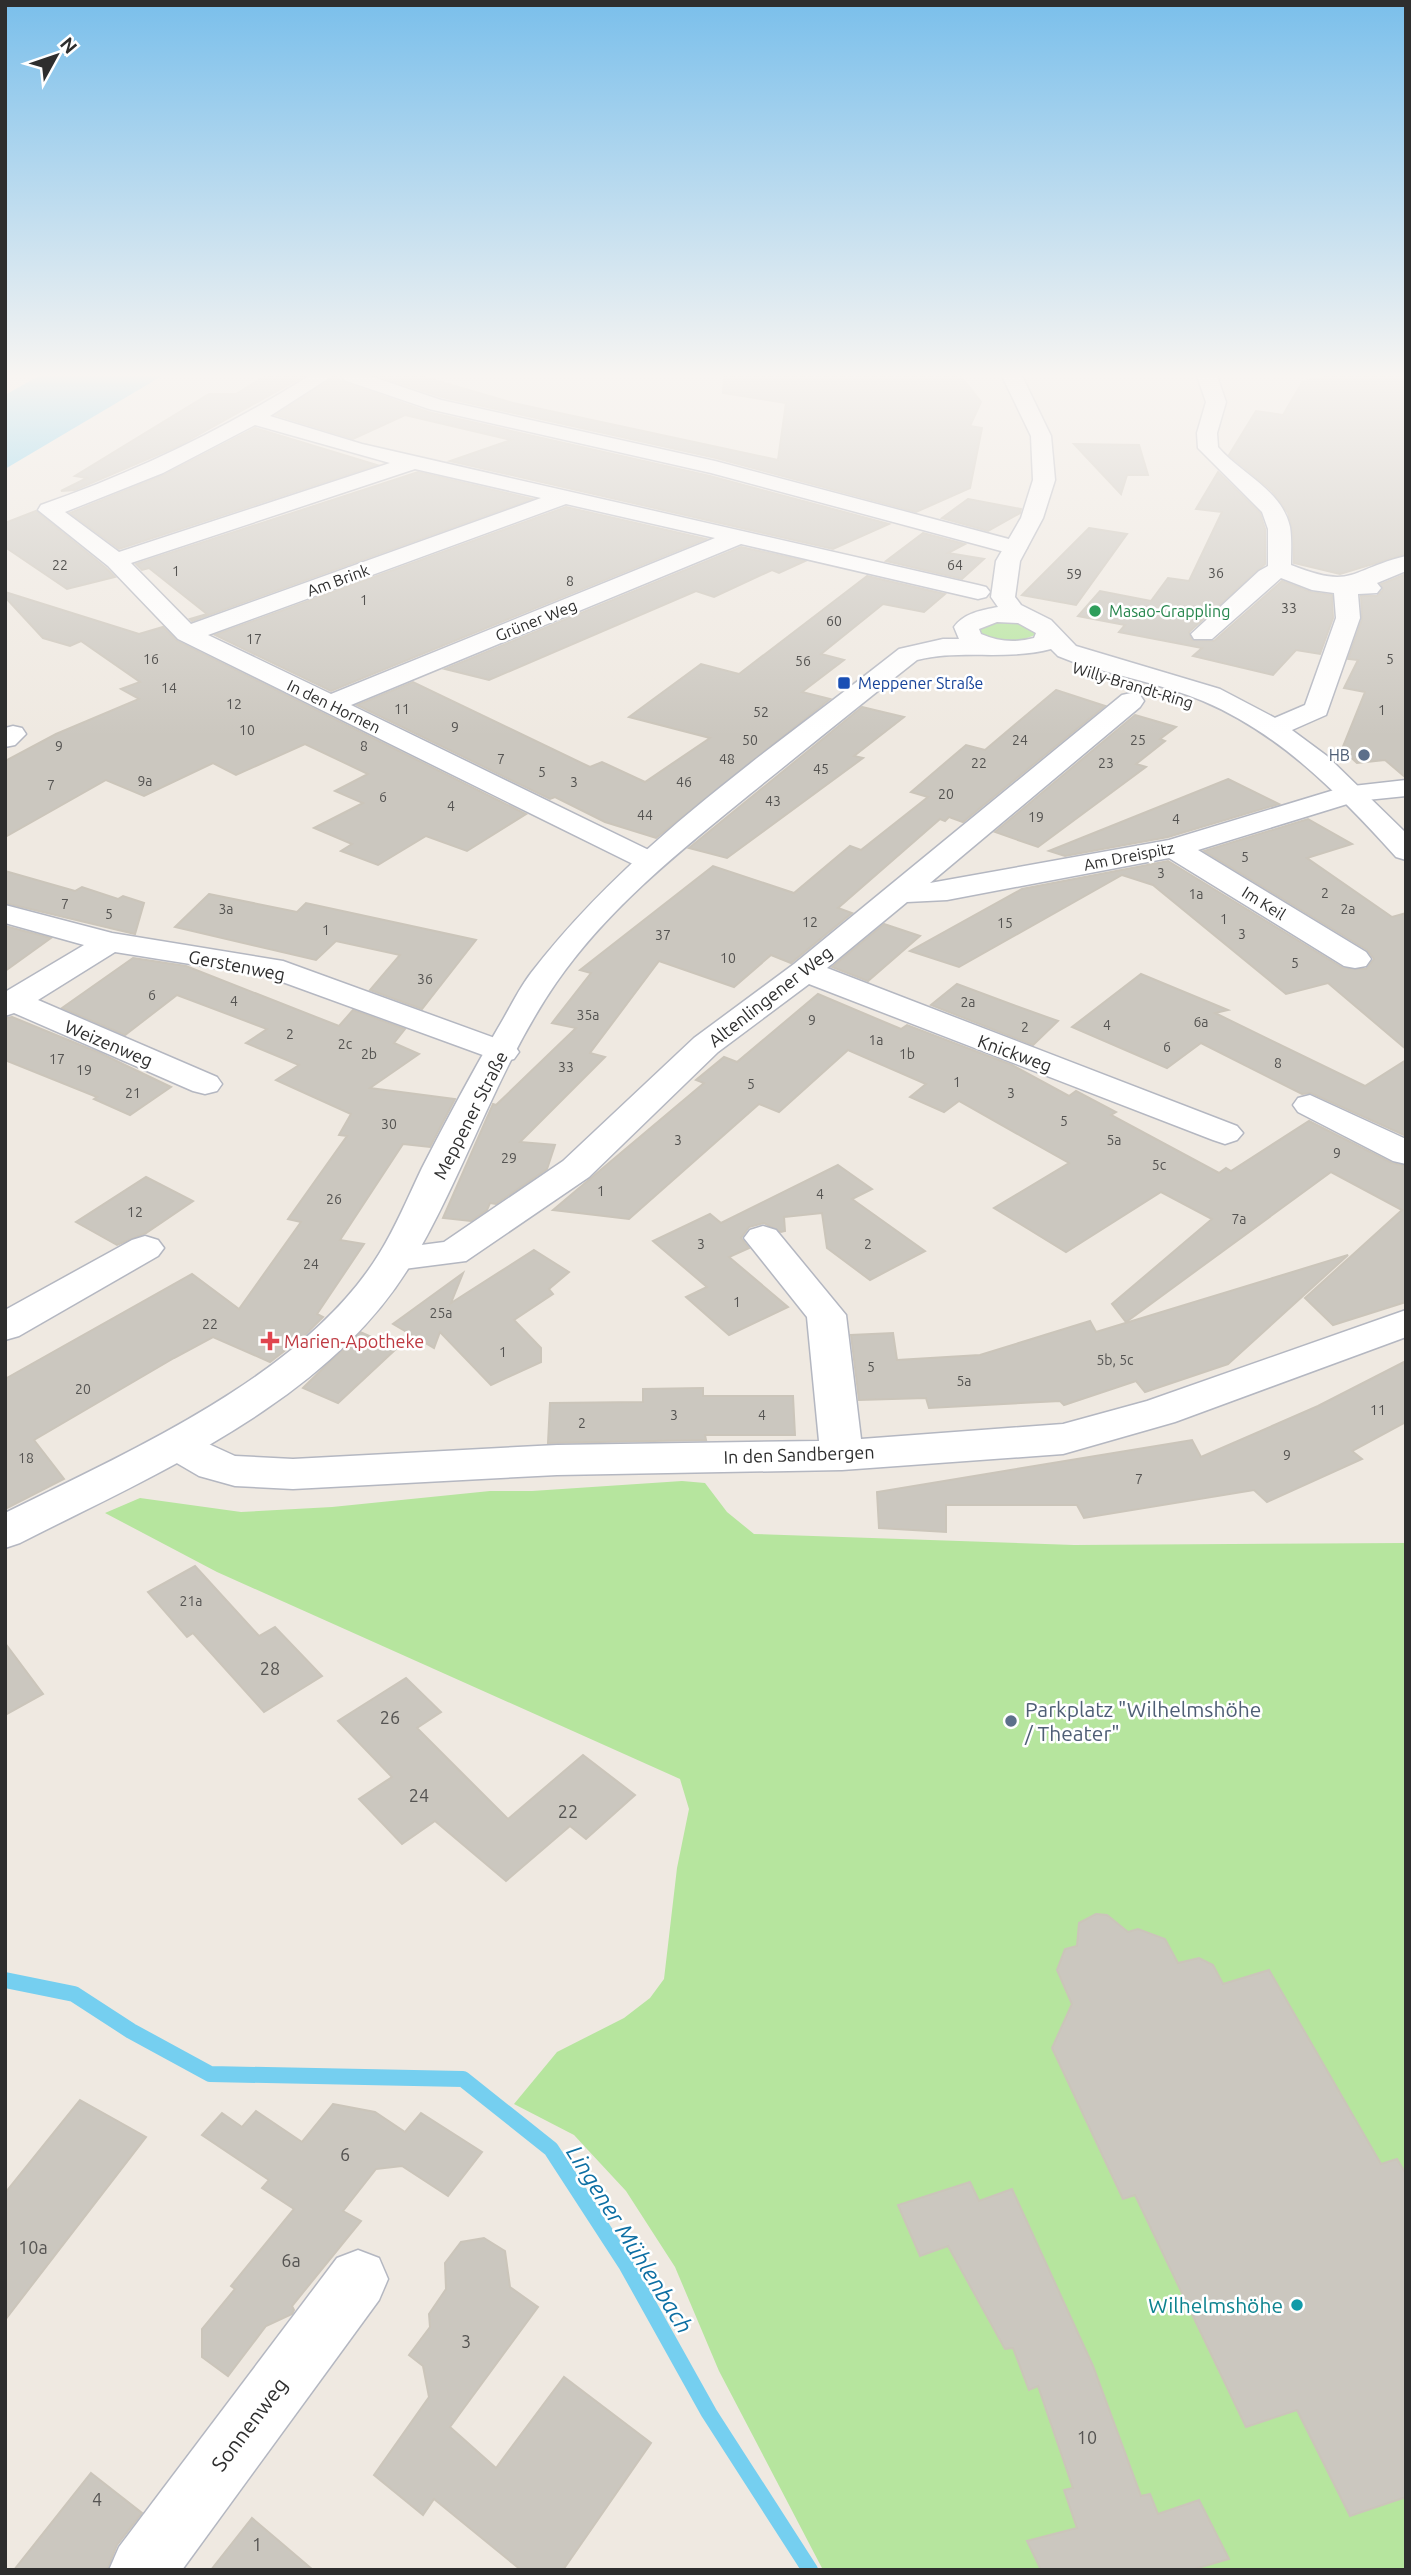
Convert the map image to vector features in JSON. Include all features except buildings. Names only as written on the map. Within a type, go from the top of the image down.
[{"type":"street","name":"In den Hornen","points":[[90,496],[49,510],[116,561],[187,634],[649,861]]},
{"type":"street","points":[[116,561],[311,496]]},
{"type":"street","name":"Am Brink","points":[[187,634],[567,496]]},
{"type":"street","points":[[568,496],[978,592]]},
{"type":"street","points":[[813,496],[1012,555]]},
{"type":"street","points":[[1021,649],[1043,643],[1040,626],[1012,610],[1003,597],[1012,555],[1035,513],[1040,496]]},
{"type":"street","points":[[1262,496],[1273,512],[1278,526],[1280,569]]},
{"type":"street","name":"Grüner Weg","points":[[330,704],[741,536]]},
{"type":"street","points":[[993,648],[971,639],[966,627],[973,621],[978,592],[984,578],[1012,555]]},
{"type":"street","points":[[1345,587],[1406,563]]},
{"type":"street","points":[[1280,569],[1320,585],[1406,590]]},
{"type":"street","points":[[1203,634],[1267,576],[1280,569]]},
{"type":"street","points":[[1274,728],[1301,719],[1317,709],[1348,618],[1345,587]]},
{"type":"street","name":"Meppener Straße","points":[[5,1532],[178,1445],[250,1400],[312,1352],[356,1312],[396,1258],[476,1096],[542,980],[602,908],[649,861],[908,654],[913,645],[930,636],[996,615],[1040,626]]},
{"type":"street","name":"Willy-Brandt-Ring","points":[[1040,626],[1072,653],[1211,696],[1274,728],[1314,756],[1354,793],[1406,851]]},
{"type":"street","name":"Meppener Straße","points":[[908,654],[943,646],[993,648]]},
{"type":"street","name":"Willy-Brandt-Ring","points":[[993,648],[1021,649],[1154,694],[1202,707],[1246,714]]},
{"type":"street","name":"Altenlingener Weg","points":[[396,1258],[453,1253],[482,1236],[576,1169],[706,1045],[805,971],[1131,701]]},
{"type":"street","name":"Am Dreispitz","points":[[899,893],[947,891],[1174,848],[1354,793],[1406,788]]},
{"type":"street","name":"Im Keil","points":[[1174,848],[1355,959]]},
{"type":"street","name":"Gerstenweg","points":[[5,914],[110,942],[272,968],[502,1052]]},
{"type":"street","name":"Weizenweg","points":[[9,1004],[110,942]]},
{"type":"street","name":"Knickweg","points":[[805,971],[1226,1133]]},
{"type":"street","name":"Weizenweg","points":[[9,1004],[205,1084]]},
{"type":"street","points":[[1310,1105],[1406,1153]]},
{"type":"street","points":[[763,1238],[826,1315],[842,1455]]},
{"type":"street","points":[[5,1327],[145,1248]]},
{"type":"street","name":"In den Sandbergen","points":[[178,1445],[214,1465],[235,1471],[293,1474],[557,1460],[842,1455],[1063,1439],[1160,1412],[1406,1323]]},
{"type":"street","name":"Sonnenweg","points":[[142,2570],[358,2279]]},
{"type":"green space","points":[[992,621],[1020,622],[1035,632],[1035,635],[1011,644],[980,635],[980,627]]},
{"type":"green space","points":[[682,1481],[705,1483],[727,1512],[754,1534],[1074,1545],[1406,1543],[1406,2570],[823,2570],[719,2371],[675,2267],[626,2191],[574,2135],[514,2104],[557,2052],[624,2018],[650,1998],[664,1979],[677,1868],[689,1809],[680,1779],[217,1572],[105,1513],[140,1498],[241,1512],[332,1507],[490,1491],[532,1491]]},
{"type":"waterway","name":"Lingener Mühlenbach","points":[[5,1980],[74,1994],[131,2031],[210,2074],[463,2079],[551,2149],[627,2266],[709,2413],[810,2570]]},
{"type":"place","name":"Masao-Grappling","points":[[1095,611]]},
{"type":"place","name":"Meppener Straße","points":[[844,683]]},
{"type":"place","name":"HB","points":[[1364,755]]},
{"type":"place","name":"Marien-Apotheke","points":[[270,1341]]},
{"type":"place","name":"Parkplatz \"Wilhelmshöhe / Theater\"","points":[[1011,1721]]},
{"type":"place","name":"Wilhelmshöhe","points":[[1297,2305]]}]
